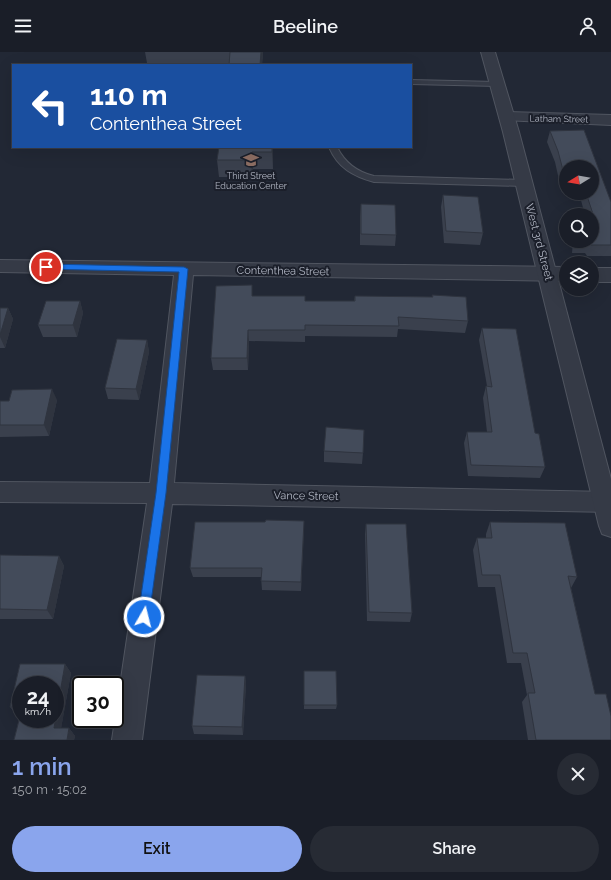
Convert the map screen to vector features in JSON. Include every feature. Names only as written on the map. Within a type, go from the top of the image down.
[{"type":"street","name":"West 3rd Street","points":[[488,52],[524,183],[557,274],[608,502],[611,526]]},
{"type":"street","name":"Latham Street","points":[[507,117],[611,120]]},
{"type":"street","name":"Contenthea Street","points":[[0,266],[557,274]]},
{"type":"street","points":[[127,740],[161,493],[184,269]]},
{"type":"street","points":[[599,275],[611,275]]},
{"type":"street","name":"Vance Street","points":[[0,492],[161,493],[608,502]]},
{"type":"lane","points":[[412,82],[497,84]]},
{"type":"lane","points":[[334,148],[341,162],[351,170],[360,176],[374,179],[524,183]]},
{"type":"building","points":[[230,52],[261,52],[260,64],[229,64]]},
{"type":"building","points":[[584,130],[595,160],[560,160],[550,131]]},
{"type":"building","points":[[219,148],[272,148],[272,152],[252,152],[251,160],[217,160]]},
{"type":"building","points":[[599,170],[611,202],[611,245],[599,245],[599,208],[591,208],[588,200],[599,200]]},
{"type":"building","points":[[443,195],[478,197],[483,233],[446,231]]},
{"type":"building","points":[[361,204],[395,205],[396,235],[361,234]]},
{"type":"building","points":[[252,285],[252,296],[305,296],[305,301],[355,301],[355,296],[433,297],[432,295],[466,297],[468,321],[398,317],[399,326],[305,325],[305,330],[248,330],[247,358],[211,358],[216,286]]},
{"type":"building","points":[[46,301],[80,301],[73,325],[38,325]]},
{"type":"building","points":[[0,308],[8,308],[0,335]]},
{"type":"building","points":[[482,328],[516,329],[535,433],[539,434],[545,467],[471,465],[467,432],[492,432],[486,386],[492,387]]},
{"type":"building","points":[[117,339],[147,340],[136,389],[105,388]]},
{"type":"building","points":[[52,389],[44,425],[0,425],[0,401],[9,401],[12,390]]},
{"type":"building","points":[[326,427],[364,430],[363,453],[324,451]]},
{"type":"building","points":[[266,520],[304,521],[301,582],[261,581],[262,568],[190,568],[195,522],[265,522]]},
{"type":"building","points":[[490,522],[565,523],[577,577],[568,576],[595,694],[606,694],[611,716],[611,740],[536,740],[528,693],[535,693],[527,653],[513,653],[500,575],[482,575],[477,538],[492,538]]},
{"type":"building","points":[[366,524],[406,524],[412,613],[369,612]]},
{"type":"building","points":[[0,555],[59,556],[47,610],[0,609]]},
{"type":"building","points":[[20,664],[65,664],[63,676],[17,676]]},
{"type":"building","points":[[304,671],[336,671],[337,705],[304,705]]},
{"type":"building","points":[[197,675],[245,676],[242,727],[192,726]]},
{"type":"building","points":[[17,728],[69,728],[67,740],[14,740]]},
{"type":"place","name":"Third Street Education Center","points":[[251,160]]},
{"type":"route","points":[[46,267],[184,269],[161,493],[144,617]]}]
